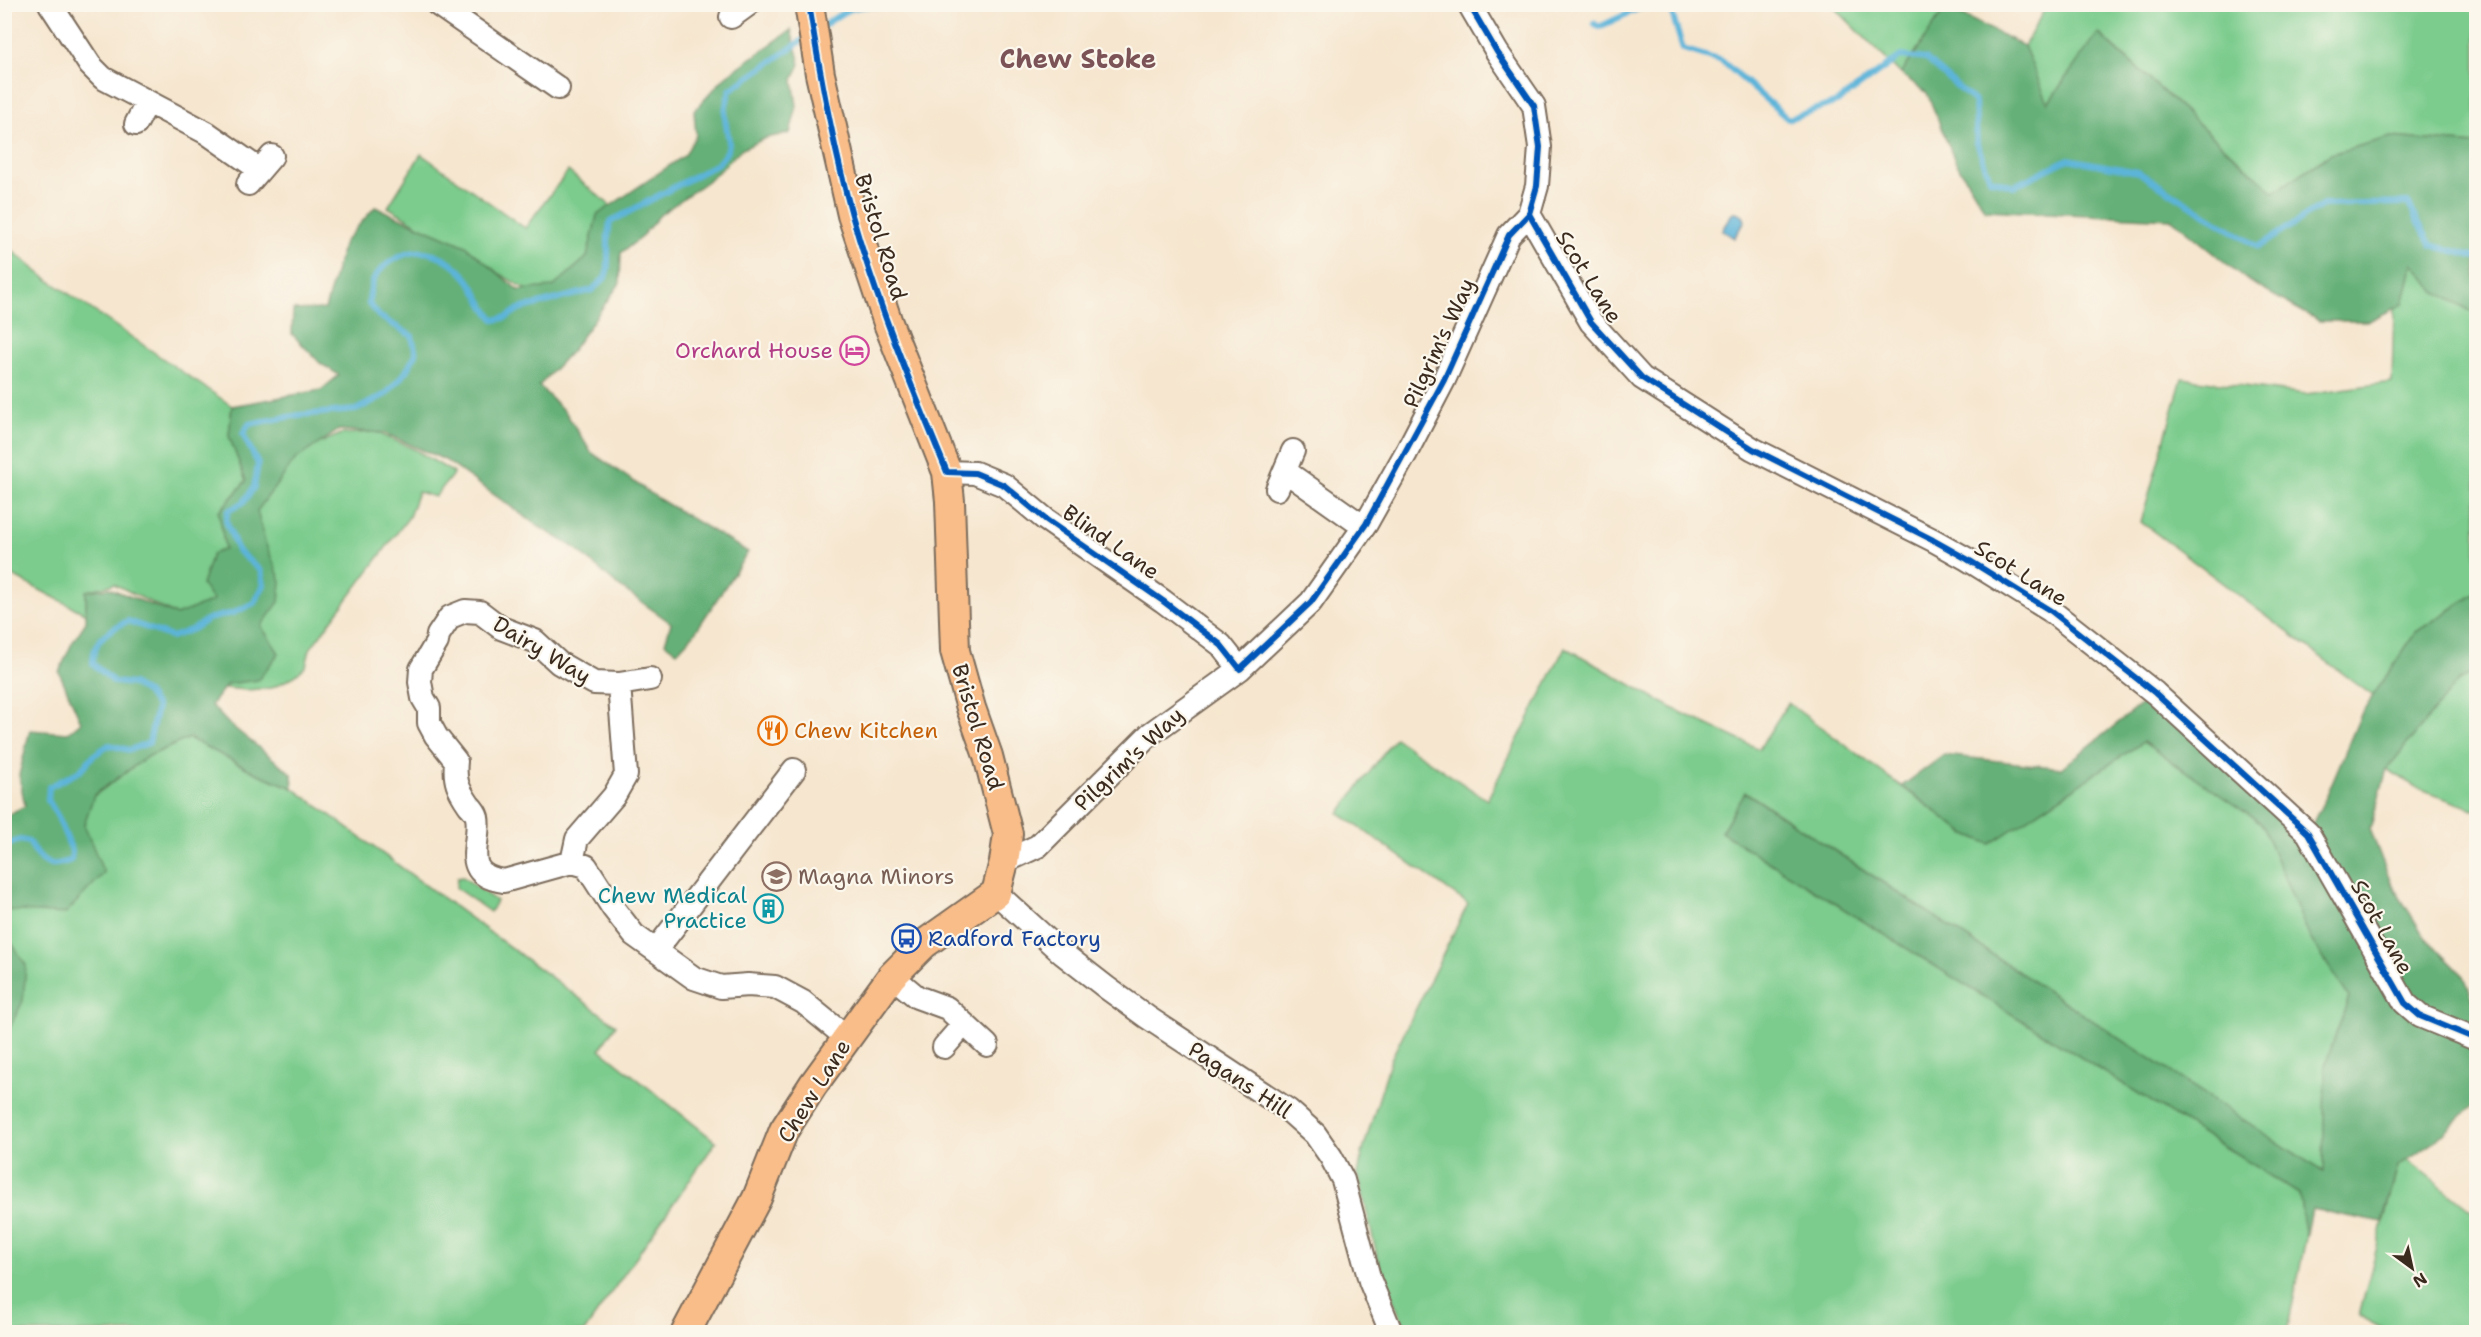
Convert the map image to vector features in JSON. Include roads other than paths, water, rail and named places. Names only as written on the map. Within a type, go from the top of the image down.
[{"type":"main road","name":"Bristol Road","points":[[812,23],[852,215],[892,333],[947,472],[955,651],[971,708],[988,756],[1008,834],[996,893]]},
{"type":"main road","name":"Chew Lane","points":[[686,1332],[757,1198],[784,1130],[813,1085],[892,976],[924,944],[996,893]]},
{"type":"street","points":[[50,4],[90,65],[116,87],[207,133],[260,170]]},
{"type":"street","points":[[437,4],[558,88]]},
{"type":"street","name":"Pilgrim's Way","points":[[1004,862],[1038,846],[1150,734],[1240,669],[1311,602],[1364,527],[1444,380],[1509,235],[1529,214],[1537,186],[1540,147],[1534,106],[1497,52],[1469,4]]},
{"type":"street","points":[[136,124],[147,103]]},
{"type":"street","name":"Scot Lane","points":[[1529,214],[1592,322],[1642,378],[1753,449],[1925,535],[1967,559],[2051,611],[2156,693],[2308,833],[2405,1003],[2420,1016],[2476,1039]]},
{"type":"street","points":[[1285,470],[1364,527]]},
{"type":"street","name":"Blind Lane","points":[[947,472],[975,472],[1004,485],[1045,519],[1163,601],[1221,645],[1240,669]]},
{"type":"street","name":"Dairy Way","points":[[619,684],[626,776],[614,796],[577,839],[572,862],[504,881],[494,880],[481,871],[475,860],[477,816],[457,788],[454,778],[456,761],[436,736],[429,723],[429,708],[423,698],[420,682],[421,669],[450,616],[465,611],[480,612],[501,628],[535,641],[560,663],[594,684],[619,684],[650,679]]},
{"type":"street","points":[[656,950],[794,770]]},
{"type":"street","points":[[572,862],[586,866],[613,908],[634,935],[694,978],[721,987],[748,984],[775,987],[803,1002],[847,1038]]},
{"type":"street","name":"Pagans Hill","points":[[996,893],[1062,953],[1107,988],[1288,1110],[1315,1134],[1331,1156],[1343,1180],[1370,1281],[1391,1332]]},
{"type":"street","points":[[892,976],[917,997],[947,1008],[987,1045]]},
{"type":"street","points":[[944,1047],[964,1024]]},
{"type":"water","points":[[1733,212],[1741,214],[1745,221],[1734,238],[1722,230]]},
{"type":"waterway","points":[[821,28],[854,8],[897,4]]},
{"type":"waterway","points":[[1594,23],[1599,27],[1648,4]]},
{"type":"waterway","points":[[1650,4],[1671,10],[1683,49],[1722,61],[1788,119],[1837,102],[1901,56],[1926,59],[1975,102],[1977,143],[1990,179],[2014,186],[2068,159],[2138,172],[2258,247],[2323,205],[2408,203],[2431,245],[2476,257]]},
{"type":"waterway","points":[[4,846],[20,840],[29,842],[37,855],[50,864],[71,860],[72,851],[58,817],[48,800],[49,787],[80,771],[94,755],[109,745],[129,750],[149,743],[157,707],[147,693],[133,684],[114,682],[93,664],[95,648],[108,632],[128,621],[172,637],[193,629],[208,619],[233,613],[254,603],[264,585],[261,571],[238,551],[226,521],[228,511],[244,502],[254,487],[258,464],[243,434],[249,424],[299,415],[356,410],[386,394],[405,373],[416,354],[412,336],[379,316],[369,304],[372,283],[378,272],[405,254],[415,252],[434,254],[460,270],[495,320],[507,317],[519,309],[592,290],[605,278],[608,268],[610,222],[717,164],[729,145],[725,114],[730,90],[807,37]]},
{"type":"place","name":"Orchard House","points":[[854,350]]},
{"type":"place","name":"Chew Kitchen","points":[[773,730]]},
{"type":"place","name":"Magna Minors","points":[[777,876]]},
{"type":"place","name":"Chew Medical Practice","points":[[768,908]]},
{"type":"place","name":"Radford Factory","points":[[907,938]]},
{"type":"district","name":"Chew Stoke","points":[[1078,58]]}]
